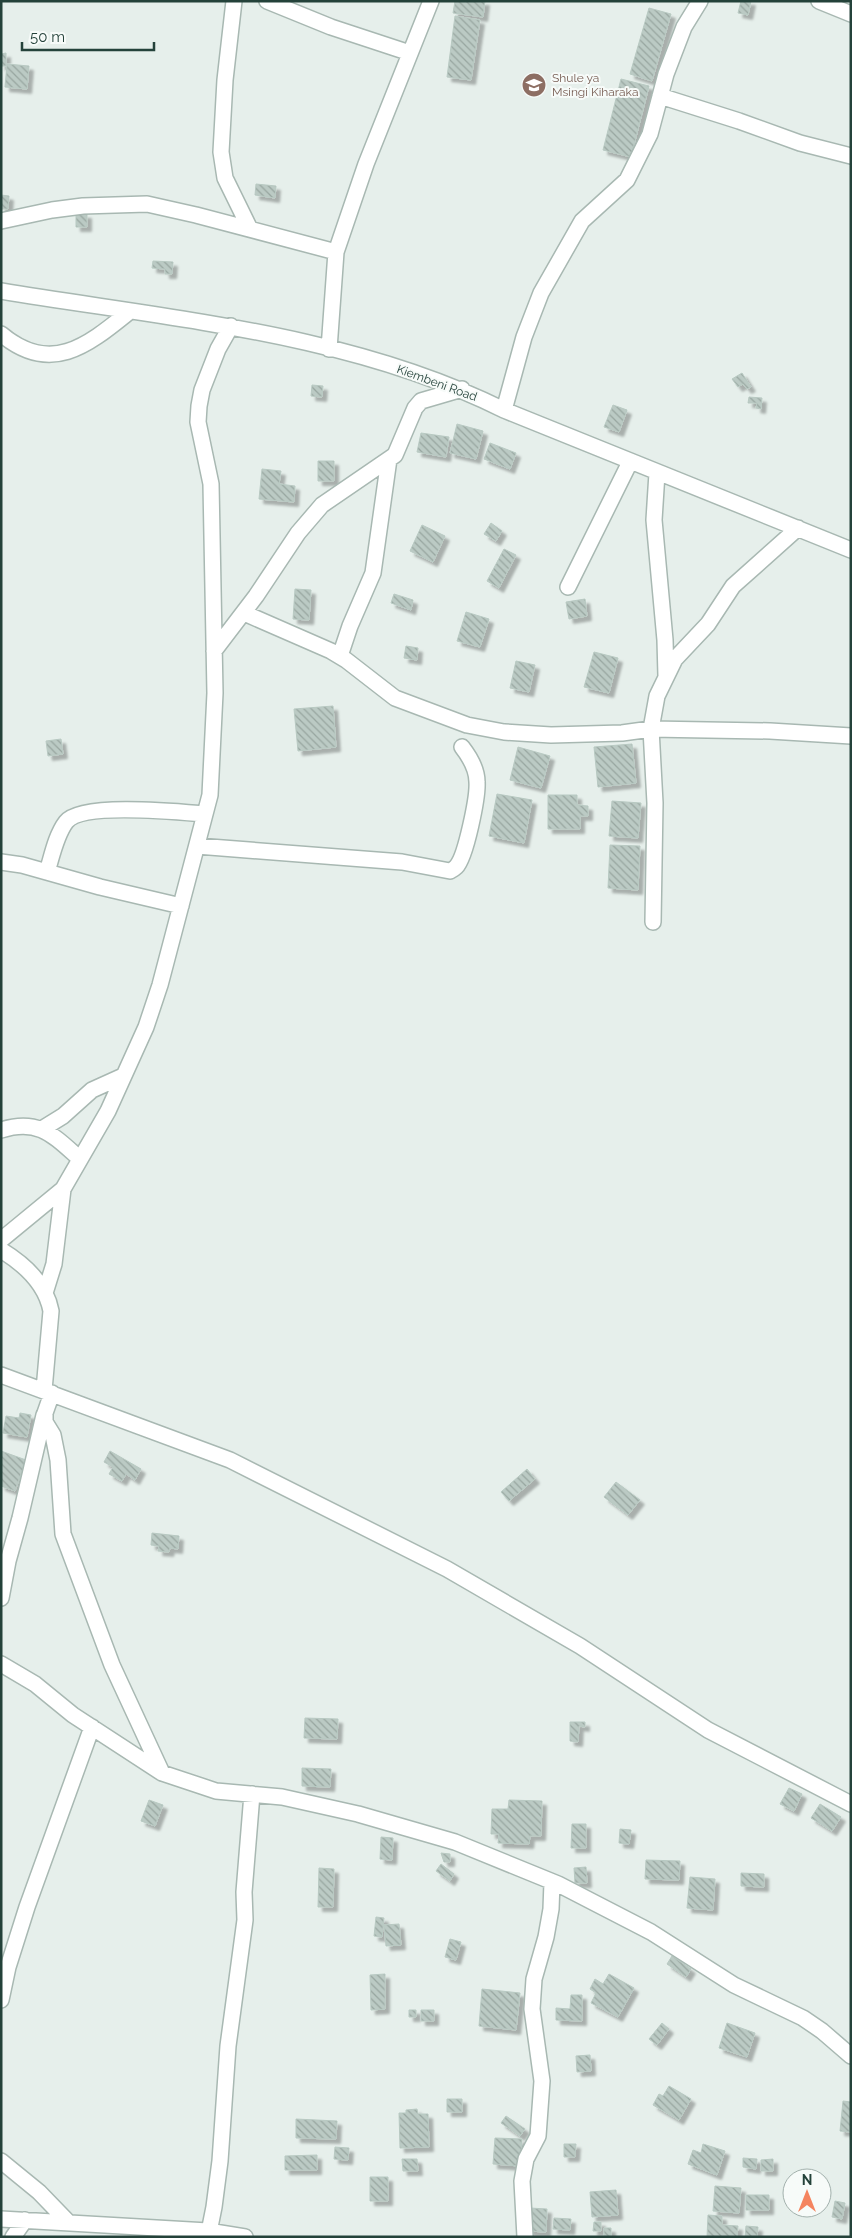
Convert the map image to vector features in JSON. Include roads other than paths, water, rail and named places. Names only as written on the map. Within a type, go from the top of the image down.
[{"type":"street","points":[[234,1],[225,80],[221,152],[226,178],[250,229]]},
{"type":"street","points":[[267,1],[331,27],[410,53]]},
{"type":"street","points":[[329,349],[336,252],[366,164],[431,1]]},
{"type":"street","points":[[504,410],[524,337],[541,294],[582,221],[627,180],[650,134],[666,74],[684,27],[700,1]]},
{"type":"street","points":[[819,1],[851,14]]},
{"type":"street","points":[[660,96],[800,143],[851,156]]},
{"type":"street","points":[[1,221],[52,210],[82,206],[147,204],[336,252]]},
{"type":"street","name":"Kiembeni Road","points":[[1,291],[129,312],[231,326],[386,364],[462,389],[504,410],[851,550]]},
{"type":"street","points":[[1,334],[31,351],[51,356],[78,348],[99,336],[129,312]]},
{"type":"street","points":[[45,1293],[54,1264],[63,1188],[108,1111],[146,1027],[181,906],[210,795],[215,693],[211,484],[198,422],[198,406],[202,390],[218,349],[231,326]]},
{"type":"street","points":[[214,651],[244,613],[298,533],[322,505],[395,455],[415,408],[420,401],[462,389]]},
{"type":"street","points":[[340,656],[350,626],[373,573],[390,459]]},
{"type":"street","points":[[568,587],[630,462]]},
{"type":"street","points":[[658,473],[654,520],[665,640],[666,677]]},
{"type":"street","points":[[653,922],[654,802],[651,729],[657,696],[675,659],[708,624],[733,586],[798,528]]},
{"type":"street","points":[[244,613],[340,656],[395,698],[467,726],[504,732],[551,735],[622,733],[651,729],[770,731],[851,736]]},
{"type":"street","points":[[197,846],[402,862],[450,871],[456,867],[463,856],[473,818],[477,781],[469,756],[462,747]]},
{"type":"street","points":[[47,872],[56,842],[66,821],[79,814],[101,810],[168,811],[205,814]]},
{"type":"street","points":[[1,862],[22,865],[100,888],[181,906]]},
{"type":"street","points":[[42,1129],[63,1116],[92,1090],[123,1076]]},
{"type":"street","points":[[1,1130],[19,1125],[42,1129],[54,1136],[79,1158]]},
{"type":"street","points":[[1,1240],[63,1188]]},
{"type":"street","points":[[1,1250],[18,1260],[32,1275],[45,1293],[51,1311],[48,1392],[45,1413],[8,1560],[1,1598]]},
{"type":"street","points":[[1,1375],[230,1460],[448,1569],[580,1646],[708,1730],[850,1802]]},
{"type":"street","points":[[45,1413],[45,1422],[53,1436],[58,1460],[63,1534],[112,1665],[162,1773]]},
{"type":"street","points":[[1,1664],[35,1684],[74,1716],[162,1773],[216,1791],[282,1797],[358,1814],[445,1839],[552,1882],[651,1932],[734,1986],[803,2018],[822,2031],[851,2056]]},
{"type":"street","points":[[1,2000],[8,1967],[28,1907],[92,1728]]},
{"type":"street","points":[[208,2234],[214,2207],[220,2161],[228,2046],[245,1920],[244,1892],[252,1794]]},
{"type":"street","points":[[525,2237],[522,2180],[526,2159],[538,2136],[542,2081],[532,2009],[534,1979],[546,1937],[551,1909],[552,1882]]},
{"type":"street","points":[[1,2160],[39,2192],[69,2223]]},
{"type":"street","points":[[1,2219],[69,2223],[95,2230],[244,2237]]},
{"type":"street","points":[[13,2237],[24,2220]]},
{"type":"place","name":"Shule ya Msingi Kiharaka","points":[[534,85]]}]
